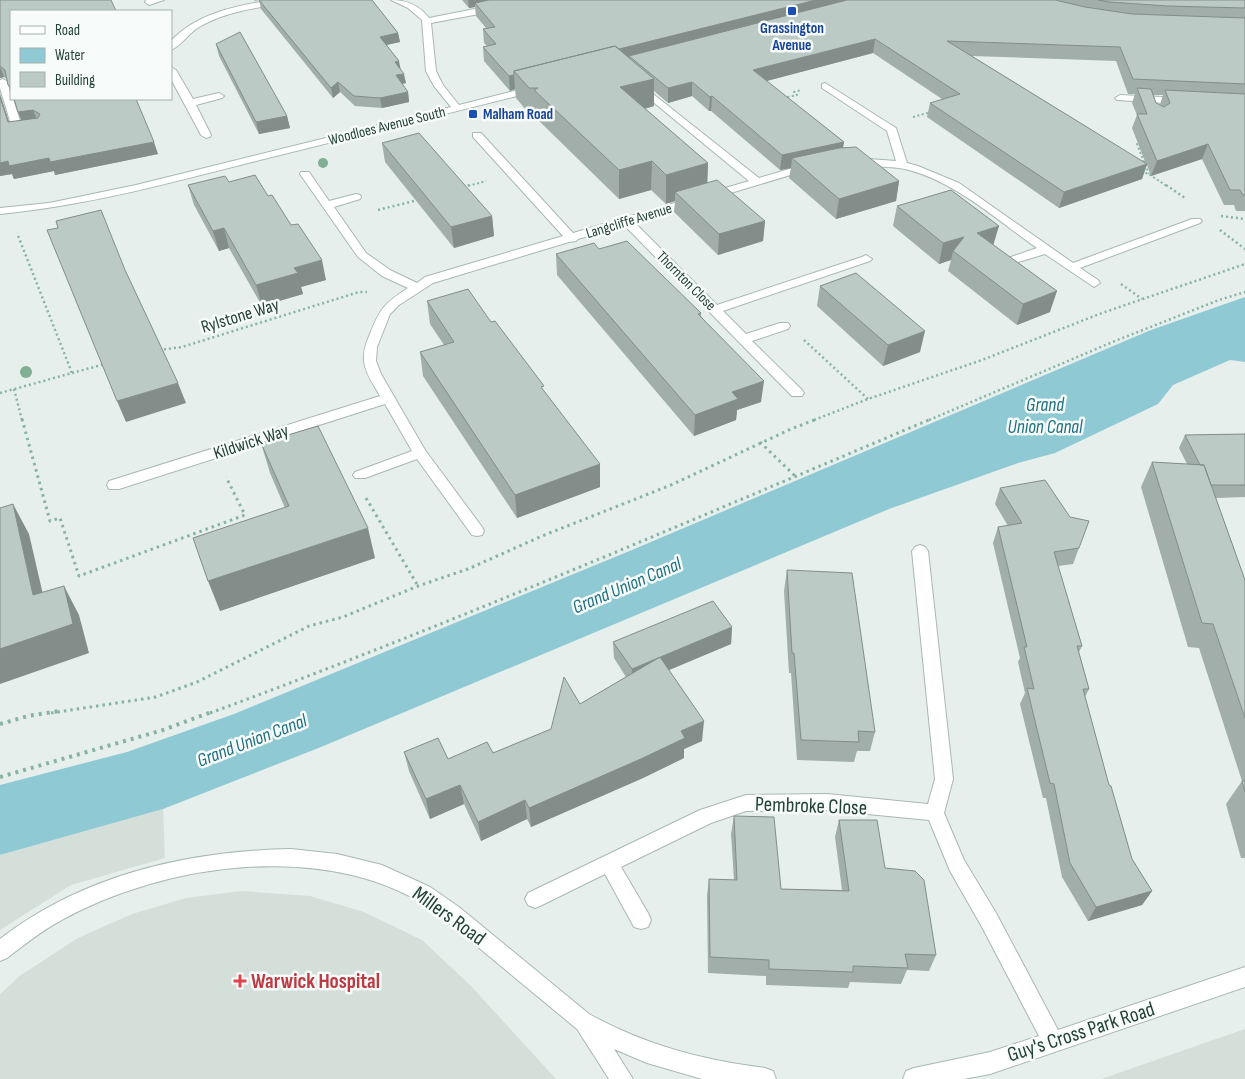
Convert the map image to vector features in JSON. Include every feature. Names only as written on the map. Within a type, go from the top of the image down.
[{"type":"street","points":[[149,2],[160,0]]},
{"type":"street","points":[[172,46],[184,32],[204,21],[253,4],[290,0]]},
{"type":"street","points":[[395,0],[416,9],[427,21],[429,27],[428,59],[431,72],[440,87],[458,109]]},
{"type":"street","points":[[427,21],[508,6]]},
{"type":"street","points":[[172,72],[206,135]]},
{"type":"street","points":[[629,77],[756,182]]},
{"type":"street","points":[[5,82],[18,131],[38,127]]},
{"type":"street","points":[[825,86],[892,130],[902,165]]},
{"type":"street","name":"Woodloes Avenue South","points":[[0,211],[49,206],[136,188],[542,88]]},
{"type":"street","points":[[190,103],[219,96]]},
{"type":"street","points":[[1120,98],[1152,104],[1189,101]]},
{"type":"street","points":[[477,135],[572,238]]},
{"type":"street","points":[[845,162],[872,161],[902,165],[955,185],[1094,283]]},
{"type":"street","name":"Langcliffe Avenue","points":[[477,532],[420,453],[374,374],[370,361],[371,347],[384,313],[394,302],[416,287],[435,278],[821,164]]},
{"type":"street","points":[[305,174],[362,255],[386,273],[416,287]]},
{"type":"street","points":[[327,205],[356,197]]},
{"type":"street","points":[[1072,268],[1196,221]]},
{"type":"street","name":"Thornton Close","points":[[627,222],[797,393]]},
{"type":"street","points":[[1015,259],[1047,249]]},
{"type":"street","points":[[715,310],[866,259]]},
{"type":"street","points":[[745,339],[784,326]]},
{"type":"street","name":"Kildwick Way","points":[[114,485],[388,398]]},
{"type":"street","points":[[360,475],[420,453]]},
{"type":"street","points":[[920,551],[944,778],[935,814],[957,866],[989,920],[1053,1042]]},
{"type":"street","name":"Pembroke Close","points":[[535,898],[706,816],[746,803],[827,802],[935,814]]},
{"type":"street","name":"Millers Road","points":[[0,950],[62,909],[130,882],[191,866],[246,858],[307,858],[371,869],[424,893],[582,1021],[610,1038],[641,1052],[725,1073],[765,1079]]},
{"type":"street","points":[[609,863],[641,920]]},
{"type":"street","name":"Guy's Cross Park Road","points":[[914,1079],[990,1063],[1245,977]]},
{"type":"street","points":[[582,1021],[622,1079]]},
{"type":"path","points":[[779,100],[797,95],[794,92],[802,90]]},
{"type":"path","points":[[886,125],[940,109]]},
{"type":"path","points":[[1147,144],[1137,144],[1149,174]]},
{"type":"path","points":[[1140,172],[1149,174],[1188,200]]},
{"type":"path","points":[[454,190],[473,184]]},
{"type":"path","points":[[387,208],[425,198]]},
{"type":"path","points":[[1219,216],[1245,219]]},
{"type":"path","points":[[1214,226],[1245,249]]},
{"type":"path","points":[[15,228],[72,373]]},
{"type":"path","points":[[0,724],[28,716],[156,697],[197,682],[309,626],[344,617],[418,586],[468,569],[542,536],[671,485],[760,442],[868,399],[982,360],[1142,299],[1245,264]]},
{"type":"path","name":"Rylstone Way","points":[[158,350],[182,347],[359,292],[416,287]]},
{"type":"path","points":[[0,777],[163,730],[306,678],[619,551],[1115,341],[1219,300],[1245,292]]},
{"type":"path","points":[[784,326],[787,325],[868,399]]},
{"type":"path","points":[[0,393],[106,363]]},
{"type":"path","points":[[760,442],[795,476]]},
{"type":"path","points":[[360,475],[353,476],[418,586]]},
{"type":"shaded area","points":[[163,809],[165,858],[71,885],[0,930],[0,855]]},
{"type":"shaded area","name":"Warwick Hospital","points":[[242,891],[310,896],[364,912],[422,940],[471,986],[556,1079],[0,1079],[0,994],[21,975],[78,938],[132,914],[186,898]]},
{"type":"shaded area","points":[[1245,1029],[1245,1079],[1101,1079]]},
{"type":"water","name":"Grand Union Canal","points":[[1245,297],[1245,362],[1230,360],[1173,385],[1158,404],[1055,453],[1018,463],[889,509],[321,747],[163,809],[0,855],[0,785],[127,752],[234,714],[632,550],[1151,330]]},
{"type":"building","points":[[0,0],[111,0],[116,10],[10,10],[10,86],[8,85],[5,70],[0,66]]},
{"type":"building","points":[[259,0],[372,0],[398,33],[380,37],[399,61],[395,62],[404,74],[396,75],[408,92],[380,98],[354,96],[338,82],[331,88]]},
{"type":"building","points":[[489,0],[816,0],[619,49],[615,46],[514,71],[514,75],[509,76],[483,47],[496,44],[483,29],[495,27],[475,3]]},
{"type":"building","points":[[847,0],[1055,0],[1085,7],[1132,14],[1245,18],[1245,84],[1133,79],[1120,47],[947,41],[1147,164],[1064,192],[930,103],[960,94],[875,39],[753,70],[844,142],[782,155],[712,96],[710,97],[692,82],[668,88],[629,56]]},
{"type":"building","points":[[1098,0],[1245,0],[1245,8],[1167,6]]},
{"type":"building","points":[[240,32],[287,116],[256,122],[216,44]]},
{"type":"building","points":[[615,46],[654,79],[620,87],[708,163],[666,175],[652,161],[619,170],[534,90],[538,88],[529,88],[514,71]]},
{"type":"building","points":[[1137,88],[1151,89],[1156,103],[1164,107],[1170,103],[1165,90],[1245,94],[1245,195],[1240,190],[1230,190],[1208,144],[1157,161],[1137,114],[1147,114]]},
{"type":"building","points":[[0,97],[8,122],[38,118],[40,114],[33,110],[18,112],[14,100],[136,100],[154,142],[50,162],[49,158],[9,166],[8,161],[0,163]]},
{"type":"building","points":[[419,133],[492,216],[451,227],[382,143]]},
{"type":"building","points":[[856,147],[899,181],[839,199],[792,158],[839,148]]},
{"type":"building","points":[[255,175],[268,196],[272,195],[291,225],[298,224],[322,260],[294,268],[298,273],[256,285],[224,228],[213,231],[188,185],[225,176],[229,182]]},
{"type":"building","points":[[717,180],[765,221],[719,234],[675,192]]},
{"type":"building","points":[[951,190],[999,226],[977,233],[1057,291],[1023,304],[953,251],[964,237],[943,243],[897,206]]},
{"type":"building","points":[[101,210],[125,270],[178,383],[117,401],[47,230],[58,228],[56,221]]},
{"type":"building","points":[[627,241],[701,313],[698,314],[764,381],[732,392],[738,399],[695,415],[556,254],[594,243],[599,249]]},
{"type":"building","points":[[856,273],[925,331],[888,345],[820,286]]},
{"type":"building","points":[[468,289],[491,322],[495,321],[544,386],[541,387],[600,464],[515,495],[420,352],[454,342],[427,301]]},
{"type":"building","points":[[318,426],[368,528],[208,581],[193,538],[289,506],[261,443]]},
{"type":"building","points":[[1245,434],[1245,485],[1211,485],[1204,465],[1200,465],[1185,435]]},
{"type":"building","points":[[1152,462],[1204,465],[1245,580],[1245,718],[1213,624],[1202,623]]},
{"type":"building","points":[[1045,480],[1070,517],[1089,521],[1079,548],[1054,552],[1082,646],[1077,646],[1089,689],[1083,689],[1109,785],[1111,786],[1132,859],[1152,891],[1096,907],[1070,863],[1054,784],[1050,783],[1027,688],[1034,689],[1024,647],[1027,647],[998,527],[1022,523],[1000,488]]},
{"type":"building","points":[[13,504],[33,595],[64,586],[73,624],[0,649],[0,508]]},
{"type":"building","points":[[787,570],[852,573],[875,732],[858,731],[859,742],[801,740],[794,653],[792,653]]},
{"type":"building","points":[[713,601],[732,627],[632,669],[613,642]]},
{"type":"building","points":[[660,657],[704,721],[681,731],[685,738],[529,808],[525,800],[478,822],[460,785],[426,799],[404,752],[438,738],[448,759],[487,742],[493,753],[551,729],[564,677],[580,704]]},
{"type":"building","points":[[1242,781],[1245,781],[1245,792]]},
{"type":"building","points":[[734,816],[774,817],[781,889],[849,891],[839,820],[877,820],[885,868],[915,871],[924,880],[936,955],[905,954],[908,968],[853,966],[853,972],[769,969],[769,960],[710,957],[709,879],[737,880]]},
{"type":"place","name":"Grassington Avenue","points":[[792,11]]},
{"type":"place","name":"Malham Road","points":[[473,114]]},
{"type":"place","name":"Warwick Hospital","points":[[240,981]]}]
